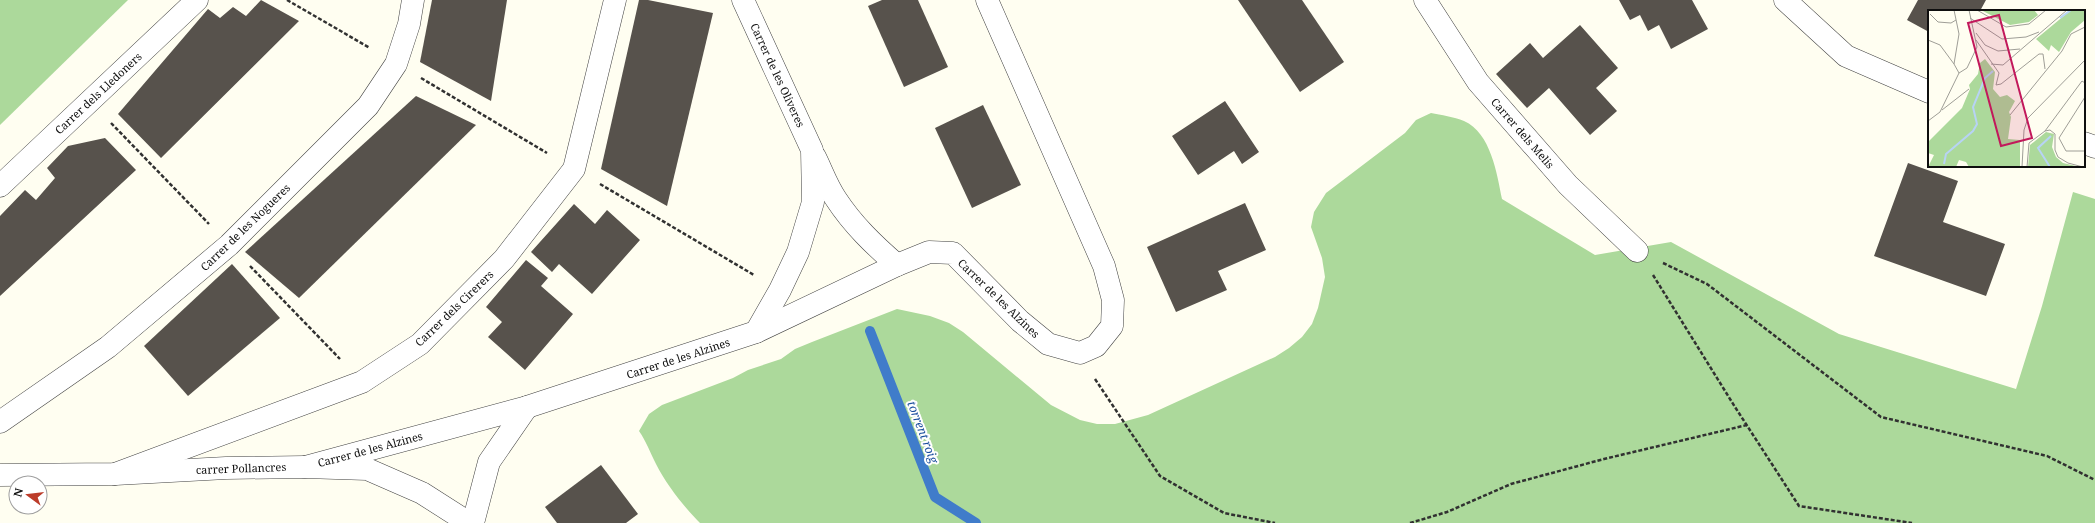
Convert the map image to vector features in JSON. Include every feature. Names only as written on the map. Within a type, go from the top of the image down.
[{"type":"street","name":"Carrer dels Lledoners","points":[[0,186],[197,0]]},
{"type":"street","name":"Carrer de les Nogueres","points":[[0,422],[108,347],[229,245],[368,106],[396,64],[409,24],[413,0]]},
{"type":"street","name":"Carrer dels Cirerers","points":[[115,474],[362,382],[420,344],[504,259],[574,169],[615,0]]},
{"type":"street","name":"Carrer de les Oliveres","points":[[743,0],[835,198],[850,219],[868,239],[897,265]]},
{"type":"street","points":[[987,0],[1104,266],[1112,300],[1112,326],[1096,346],[1080,353]]},
{"type":"street","name":"Carrer dels Melis","points":[[1425,0],[1478,82],[1568,185],[1638,251]]},
{"type":"street","points":[[1785,0],[1846,56],[1928,92]]},
{"type":"street","points":[[2085,143],[2095,147]]},
{"type":"street","name":"Carrer de les Oliveres","points":[[756,332],[780,290],[798,252],[813,202],[812,150]]},
{"type":"street","name":"Carrer de les Alzines","points":[[305,467],[527,407],[756,332],[897,265],[929,252],[953,253],[1020,320],[1048,344],[1080,353]]},
{"type":"street","points":[[473,523],[489,462],[527,407]]},
{"type":"street","name":"carrer Pollancres","points":[[0,475],[115,474],[226,468],[305,467],[367,469],[422,493],[469,523]]},
{"type":"path","points":[[287,0],[780,290]]},
{"type":"path","points":[[1638,251],[1799,506],[1912,523]]},
{"type":"path","points":[[1638,251],[1707,284],[1881,417],[2047,456],[2095,480]]},
{"type":"path","points":[[1080,353],[1104,395],[1160,476],[1224,513],[1275,523]]},
{"type":"path","points":[[1410,523],[1447,512],[1511,484],[1604,459],[1747,425]]},
{"type":"green space","points":[[0,0],[128,0],[0,125]]},
{"type":"green space","points":[[1431,113],[1464,121],[1481,135],[1487,144],[1495,166],[1502,199],[1595,255],[1671,242],[1839,334],[2016,389],[2042,306],[2073,192],[2095,199],[2095,523],[700,523],[670,487],[639,431],[649,414],[662,405],[733,378],[748,370],[781,359],[795,349],[897,309],[930,316],[949,323],[963,332],[1051,405],[1080,420],[1097,424],[1115,424],[1148,415],[1275,357],[1302,337],[1312,324],[1318,308],[1325,277],[1322,258],[1311,227],[1314,212],[1326,193],[1405,133],[1416,120]]},
{"type":"building","points":[[261,0],[299,21],[161,158],[118,114],[208,9],[220,18],[233,7],[246,16]]},
{"type":"building","points":[[432,0],[507,0],[491,101],[420,62]]},
{"type":"building","points":[[639,0],[648,0],[713,13],[667,206],[601,169]]},
{"type":"building","points":[[882,0],[918,0],[948,67],[904,87],[868,6]]},
{"type":"building","points":[[1238,0],[1302,0],[1344,62],[1300,92]]},
{"type":"building","points":[[1619,0],[1692,0],[1708,29],[1671,49],[1659,25],[1648,31],[1640,15],[1630,20]]},
{"type":"building","points":[[1918,0],[1986,0],[1981,10],[1928,10],[1928,31],[1907,20]]},
{"type":"building","points":[[1580,25],[1618,68],[1596,88],[1617,111],[1590,135],[1549,88],[1527,108],[1496,74],[1530,43],[1543,58]]},
{"type":"building","points":[[416,96],[476,125],[299,298],[245,252]]},
{"type":"building","points":[[1225,101],[1259,152],[1242,164],[1234,151],[1198,175],[1172,136]]},
{"type":"building","points":[[983,105],[1021,185],[972,208],[935,128]]},
{"type":"building","points":[[105,138],[136,170],[0,296],[0,216],[25,190],[36,200],[55,178],[47,168],[68,146]]},
{"type":"building","points":[[1908,163],[1958,181],[1943,222],[2005,244],[1986,296],[1874,256]]},
{"type":"building","points":[[1245,203],[1266,250],[1218,271],[1227,290],[1176,312],[1147,247]]},
{"type":"building","points":[[574,204],[595,224],[607,210],[640,240],[592,294],[559,264],[552,272],[531,252]]},
{"type":"building","points":[[526,260],[548,278],[541,286],[573,314],[525,370],[488,337],[502,322],[486,307]]},
{"type":"building","points":[[232,264],[280,318],[188,396],[144,346]]},
{"type":"building","points":[[601,465],[638,514],[626,523],[557,523],[545,507]]},
{"type":"waterway","name":"torrent roig","points":[[870,331],[935,497],[976,523]]}]
